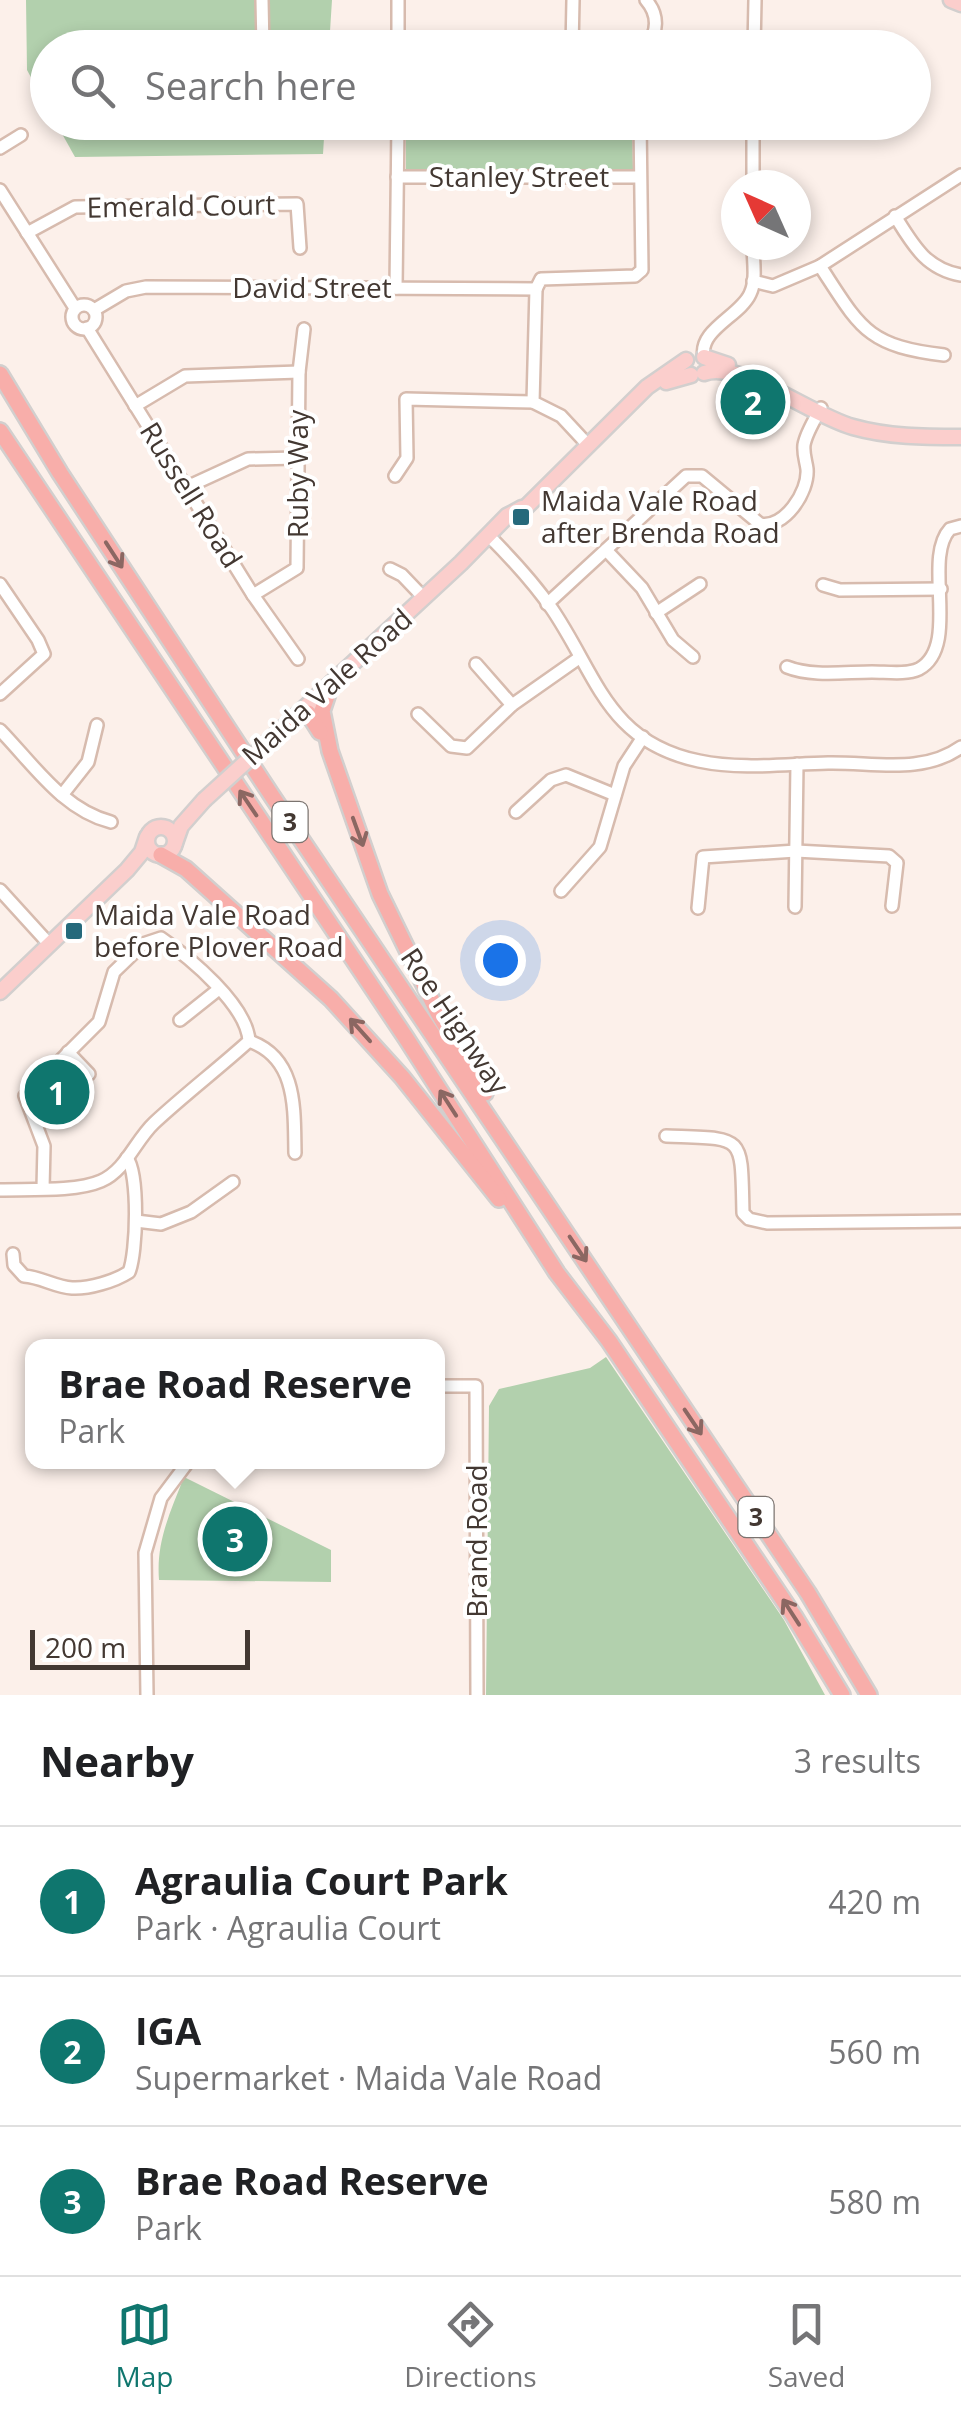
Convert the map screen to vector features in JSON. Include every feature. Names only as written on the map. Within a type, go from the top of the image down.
[{"type":"highway","points":[[0,365],[60,473]]},
{"type":"highway","name":"Roe Highway","points":[[0,374],[60,473],[272,796],[808,1593],[869,1695]]},
{"type":"highway","name":"Roe Highway","points":[[0,431],[406,1038],[557,1273],[609,1341],[794,1616],[842,1695]]},
{"type":"highway","points":[[331,684],[322,711],[330,750],[380,894],[438,1013],[524,1168]]},
{"type":"highway","points":[[292,720],[310,714],[330,750]]},
{"type":"highway","points":[[160,855],[186,869],[331,998],[402,1077],[557,1273]]},
{"type":"main road","points":[[951,0],[961,4]]},
{"type":"main road","points":[[697,363],[754,372],[819,411],[868,430],[904,436],[961,436]]},
{"type":"main road","name":"Maida Vale Road","points":[[176,843],[180,826],[199,805],[488,539],[511,513],[522,508],[610,424],[697,363]]},
{"type":"main road","name":"Maida Vale Road","points":[[102,896],[137,858],[152,832],[199,805]]},
{"type":"main road","points":[[171,830],[176,843],[172,851],[160,855],[151,851],[152,832],[171,830]]},
{"type":"main road","name":"Maida Vale Road","points":[[0,992],[102,896],[135,868],[160,855]]},
{"type":"street","points":[[262,0],[263,30]]},
{"type":"street","points":[[398,0],[398,30]]},
{"type":"street","points":[[572,30],[573,0]]},
{"type":"street","points":[[646,0],[655,11],[655,30]]},
{"type":"street","points":[[754,0],[754,30]]},
{"type":"street","points":[[0,148],[21,136]]},
{"type":"street","points":[[396,288],[398,140]]},
{"type":"street","points":[[640,140],[640,177]]},
{"type":"street","points":[[753,140],[753,170]]},
{"type":"street","points":[[754,281],[773,286],[820,266],[961,176]]},
{"type":"street","name":"Stanley Street","points":[[398,177],[640,177]]},
{"type":"street","name":"David Street","points":[[94,310],[126,290],[146,287],[536,289],[541,279],[640,274],[640,177]]},
{"type":"street","points":[[0,190],[76,308]]},
{"type":"street","name":"Emerald Court","points":[[27,233],[74,207],[296,204],[300,248]]},
{"type":"street","points":[[896,216],[922,256],[939,270],[961,275]]},
{"type":"street","points":[[697,363],[706,333],[750,296],[754,260]]},
{"type":"street","points":[[820,266],[860,324],[883,343],[944,355]]},
{"type":"street","points":[[533,402],[536,289]]},
{"type":"street","points":[[83,305],[94,310],[95,320],[88,328],[73,323],[76,308],[83,305]]},
{"type":"street","name":"Russell Road","points":[[88,328],[298,659]]},
{"type":"street","name":"Ruby Way","points":[[254,594],[297,568],[298,372],[304,329]]},
{"type":"street","points":[[135,406],[184,376],[298,372]]},
{"type":"street","points":[[395,476],[407,458],[406,399],[533,402],[561,416],[588,445]]},
{"type":"street","points":[[547,604],[690,474],[702,476],[760,524],[778,522],[802,493],[807,470],[804,446],[819,411]]},
{"type":"street","points":[[187,487],[248,458],[297,458]]},
{"type":"street","points":[[787,668],[809,672],[918,669],[932,657],[941,632],[943,538],[950,529],[961,526]]},
{"type":"street","points":[[488,539],[547,604],[609,706],[657,746],[698,761],[747,766],[908,766],[934,761],[961,747]]},
{"type":"street","points":[[606,550],[642,588],[673,640],[693,657]]},
{"type":"street","points":[[390,569],[402,574],[424,598]]},
{"type":"street","points":[[0,584],[44,654],[0,694]]},
{"type":"street","points":[[656,614],[700,584]]},
{"type":"street","points":[[823,585],[840,590],[942,589]]},
{"type":"street","points":[[418,714],[450,746],[462,749],[473,744],[512,704],[579,658]]},
{"type":"street","points":[[476,664],[512,704]]},
{"type":"street","points":[[62,795],[88,762],[98,725]]},
{"type":"street","points":[[0,730],[78,810],[111,822]]},
{"type":"street","points":[[561,891],[600,847],[624,766],[643,738]]},
{"type":"street","points":[[795,907],[797,764]]},
{"type":"street","points":[[516,812],[558,776],[569,775],[615,795]]},
{"type":"street","points":[[698,908],[703,857],[796,851],[889,856],[897,863],[892,906]]},
{"type":"street","points":[[0,894],[48,947]]},
{"type":"street","points":[[43,1188],[44,1146],[25,1096],[99,1022],[114,972],[142,944],[161,938],[186,955],[220,989],[246,1027],[249,1041]]},
{"type":"street","points":[[180,1020],[220,989]]},
{"type":"street","points":[[249,1041],[262,1046],[289,1077],[295,1153]]},
{"type":"street","points":[[0,1190],[98,1182],[111,1176],[152,1125],[249,1041]]},
{"type":"street","points":[[68,1052],[90,1074]]},
{"type":"street","points":[[666,1136],[724,1140],[735,1145],[742,1157],[743,1214],[749,1219],[768,1223],[961,1221]]},
{"type":"street","points":[[13,1254],[14,1266],[25,1277],[40,1276],[71,1288],[94,1285],[129,1272],[136,1221],[134,1168],[127,1158]]},
{"type":"street","points":[[136,1221],[161,1224],[190,1212],[233,1182]]},
{"type":"street","name":"Brand Road","points":[[445,1386],[476,1386],[477,1695]]},
{"type":"street","points":[[148,1695],[145,1554],[160,1498],[183,1469]]},
{"type":"green space","points":[[26,0],[332,0],[330,30],[30,30],[30,76]]},
{"type":"green space","points":[[66,140],[324,140],[323,154],[75,157]]},
{"type":"green space","points":[[406,140],[632,140],[633,169],[406,170]]},
{"type":"green space","points":[[70,1063],[78,1069],[84,1109],[41,1122],[30,1107],[31,1094],[61,1065]]},
{"type":"green space","points":[[606,1357],[784,1620],[825,1695],[486,1695],[489,1406],[499,1389],[590,1368]]},
{"type":"green space","points":[[184,1477],[331,1550],[331,1582],[159,1580],[162,1540]]},
{"type":"place","name":"IGA","points":[[753,402]]},
{"type":"place","name":"Maida Vale Road after Brenda Road","points":[[521,517]]},
{"type":"place","name":"Maida Vale Road before Plover Road","points":[[74,931]]},
{"type":"place","name":"Agraulia Court Park","points":[[57,1092]]},
{"type":"place","name":"Brae Road Reserve","points":[[235,1539]]}]
